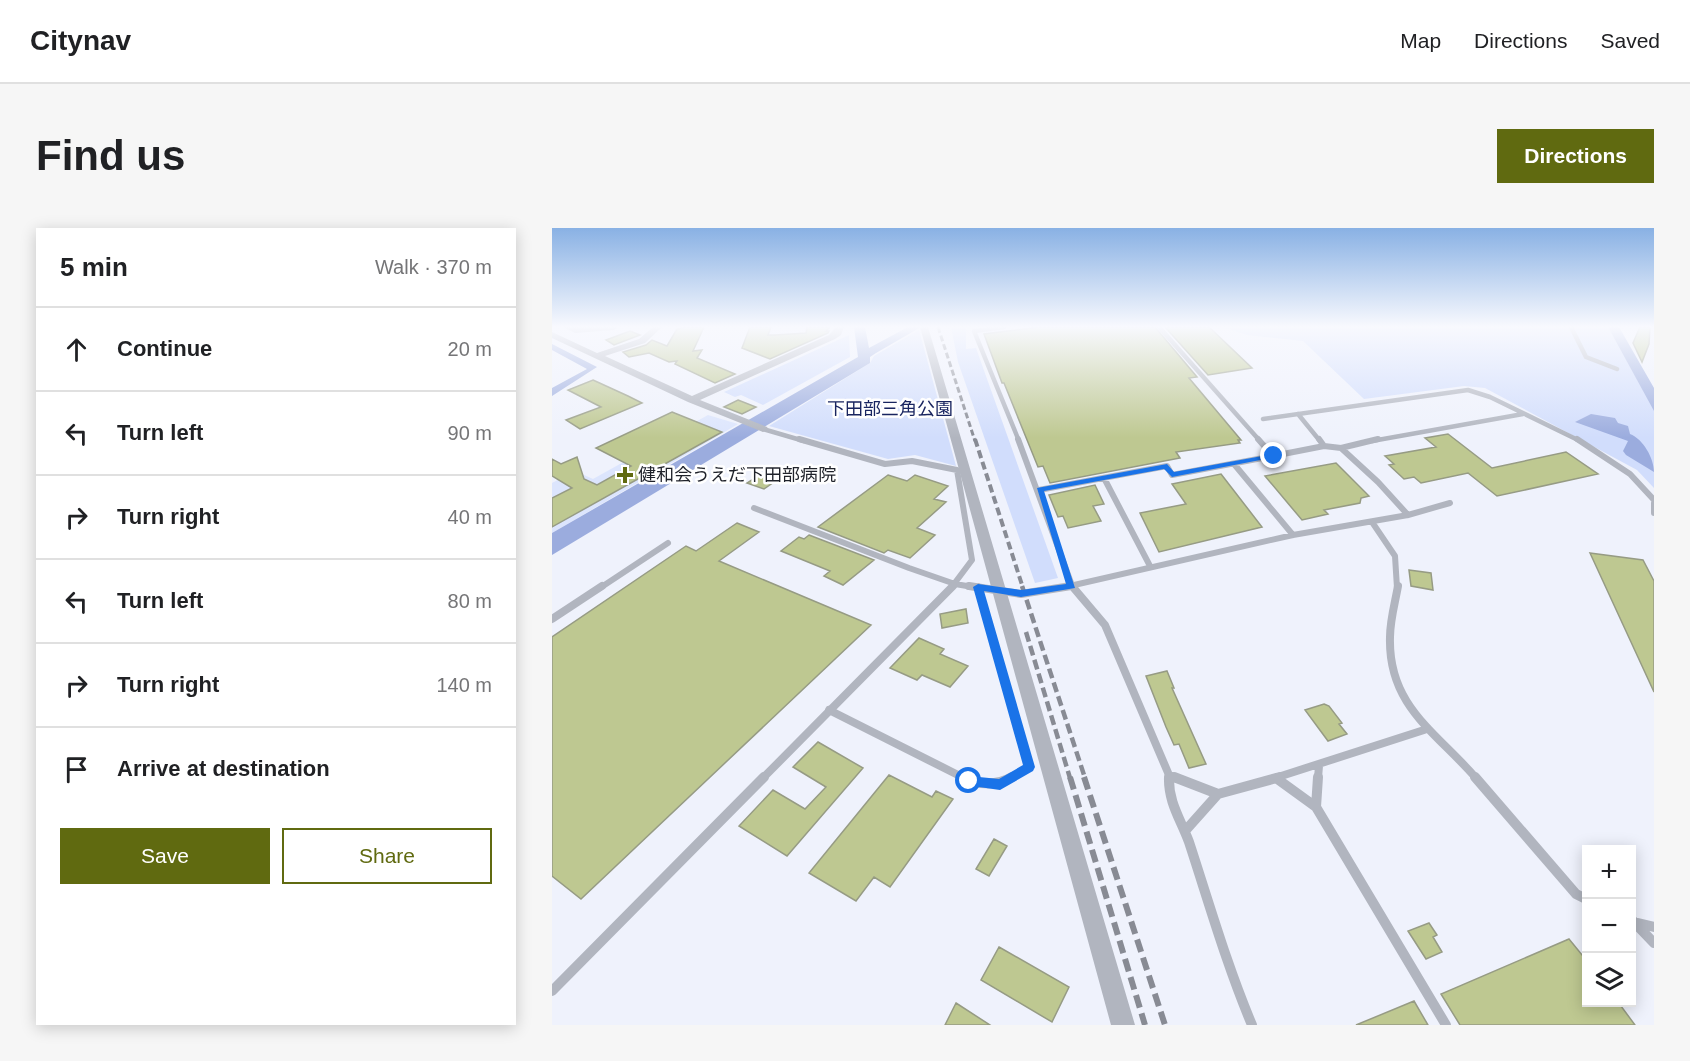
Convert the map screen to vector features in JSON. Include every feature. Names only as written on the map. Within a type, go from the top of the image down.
[{"type":"street","points":[[614,364],[740,421],[763,429]]},
{"type":"street","points":[[692,400],[772,364]]},
{"type":"street","points":[[937,364],[997,590],[1123,1025]]},
{"type":"lane","points":[[987,364],[1040,490],[1072,586],[1105,625],[1169,775],[1168,786],[1173,809],[1185,831],[1239,994],[1252,1025]]},
{"type":"lane","points":[[1192,364],[1274,456]]},
{"type":"lane","points":[[1598,364],[1617,369]]},
{"type":"lane","points":[[1263,419],[1468,390],[1492,396],[1523,414],[1541,420],[1628,470],[1646,486],[1654,502],[1654,513]]},
{"type":"lane","points":[[1298,414],[1324,446]]},
{"type":"lane","points":[[1040,490],[1167,466],[1172,475],[1324,446],[1341,448],[1401,434],[1523,414]]},
{"type":"lane","points":[[552,991],[955,584],[972,560],[957,470],[918,460],[902,460],[885,464],[763,429]]},
{"type":"lane","points":[[1341,448],[1378,482],[1408,515]]},
{"type":"lane","points":[[1234,464],[1293,536]]},
{"type":"lane","points":[[1104,478],[1150,566]]},
{"type":"lane","points":[[754,508],[955,584],[1021,594],[1072,586],[1150,566],[1293,536],[1408,515],[1450,503]]},
{"type":"lane","points":[[1372,522],[1387,540],[1396,557],[1396,600],[1389,642],[1393,672],[1402,698],[1424,730],[1438,737],[1454,753],[1576,894],[1582,897]]},
{"type":"lane","points":[[552,619],[668,543]]},
{"type":"lane","points":[[829,710],[969,781],[1000,784],[1029,767],[978,587]]},
{"type":"lane","points":[[1185,831],[1218,794],[1318,766],[1424,730]]},
{"type":"lane","points":[[1316,807],[1318,766]]},
{"type":"lane","points":[[1169,775],[1218,794]]},
{"type":"lane","points":[[1276,778],[1316,807],[1446,1025]]},
{"type":"lane","points":[[1636,922],[1654,927]]},
{"type":"lane","points":[[1636,923],[1654,943]]},
{"type":"shaded area","name":"健和会うえだ下田部病院","points":[[708,415],[738,424],[552,533],[552,483],[575,471],[593,479]]},
{"type":"green space","points":[[785,364],[837,364],[763,405],[741,395],[735,397],[724,392]]},
{"type":"green space","name":"下田部三角公園","points":[[868,364],[928,364],[956,466],[915,455],[888,459],[769,426]]},
{"type":"green space","points":[[959,364],[982,364],[1058,578],[1035,583]]},
{"type":"green space","points":[[1327,364],[1629,364],[1654,410],[1654,488],[1637,470],[1485,388],[1464,386],[1364,399]]},
{"type":"water","points":[[578,364],[592,364],[597,367],[552,396],[552,388],[587,369]]},
{"type":"water","points":[[845,364],[868,364],[552,555],[552,533]]},
{"type":"water","points":[[1628,364],[1640,364],[1654,388],[1654,411]]},
{"type":"water","points":[[1591,414],[1615,418],[1618,423],[1628,426],[1630,434],[1635,436],[1647,450],[1654,472],[1626,455],[1623,451],[1628,441],[1575,422]]},
{"type":"building","points":[[675,364],[712,364],[735,374],[715,383]]},
{"type":"building","points":[[995,364],[1186,364],[1197,377],[1189,378],[1241,440],[1238,440],[1240,443],[1176,452],[1180,458],[1050,483],[1043,466],[1038,467],[1004,383],[1002,383]]},
{"type":"building","points":[[1198,364],[1248,364],[1252,368],[1208,375]]},
{"type":"building","points":[[593,380],[642,403],[580,429],[566,420],[601,407],[568,390]]},
{"type":"building","points":[[738,400],[756,407],[742,414],[724,407]]},
{"type":"building","name":"健和会うえだ下田部病院","points":[[672,412],[722,432],[552,527],[552,498],[572,488],[552,476],[552,459],[561,464],[577,457],[584,479],[597,485],[631,466],[596,448]]},
{"type":"building","points":[[1448,434],[1492,468],[1566,452],[1598,474],[1497,496],[1468,473],[1421,483],[1414,477],[1404,479],[1389,465],[1394,464],[1385,456],[1436,447],[1425,438]]},
{"type":"building","points":[[1336,463],[1369,496],[1361,498],[1360,503],[1324,510],[1328,514],[1302,520],[1265,476]]},
{"type":"building","points":[[761,474],[777,480],[764,489],[747,483]]},
{"type":"building","points":[[1221,474],[1262,527],[1159,552],[1140,513],[1186,504],[1172,484]]},
{"type":"building","points":[[888,475],[907,481],[915,475],[948,486],[934,499],[946,502],[917,528],[935,535],[910,558],[888,550],[884,553],[818,527]]},
{"type":"building","points":[[1095,485],[1104,504],[1093,506],[1101,521],[1068,528],[1063,516],[1058,517],[1049,495]]},
{"type":"building","points":[[737,523],[759,532],[719,561],[871,625],[581,899],[552,876],[552,637],[686,546],[696,551]]},
{"type":"building","points":[[809,535],[874,560],[843,585],[824,576],[830,571],[781,551],[799,537],[804,539]]},
{"type":"building","points":[[1590,553],[1643,560],[1654,581],[1654,692]]},
{"type":"building","points":[[1409,570],[1431,573],[1433,590],[1411,586]]},
{"type":"building","points":[[966,609],[968,623],[942,628],[940,614]]},
{"type":"building","points":[[919,638],[944,649],[940,654],[968,666],[950,687],[922,675],[917,680],[890,668]]},
{"type":"building","points":[[1167,671],[1174,688],[1172,688],[1206,764],[1189,768],[1179,744],[1174,745],[1166,727],[1146,676]]},
{"type":"building","points":[[1324,704],[1329,706],[1347,734],[1328,741],[1305,710]]},
{"type":"building","points":[[818,742],[863,768],[787,856],[739,826],[773,790],[805,809],[826,787],[793,767]]},
{"type":"building","points":[[889,775],[932,797],[936,791],[953,799],[890,887],[874,877],[856,901],[809,873]]},
{"type":"building","points":[[994,839],[1007,846],[989,876],[976,869]]},
{"type":"building","points":[[1429,923],[1437,935],[1433,937],[1442,952],[1426,959],[1408,931]]},
{"type":"building","points":[[1569,939],[1582,955],[1582,1007],[1622,1007],[1635,1025],[1460,1025],[1441,994]]},
{"type":"building","points":[[999,947],[1069,987],[1052,1022],[981,980]]},
{"type":"building","points":[[1414,1001],[1428,1025],[1356,1025]]},
{"type":"building","points":[[956,1003],[990,1025],[945,1025]]},
{"type":"railway","points":[[950,364],[975,441]]},
{"type":"railway","points":[[975,439],[1023,588]]},
{"type":"railway","points":[[1022,586],[1085,778]]},
{"type":"railway","points":[[1026,632],[1070,778]]},
{"type":"railway","points":[[1070,777],[1145,1025]]},
{"type":"railway","points":[[1084,777],[1165,1025]]},
{"type":"place","name":"健和会うえだ下田部病院","points":[[625,475]]},
{"type":"route","points":[[969,781],[1000,784],[1029,767],[978,587],[1021,594],[1072,586],[1040,490],[1167,466],[1172,475],[1274,456]]}]
